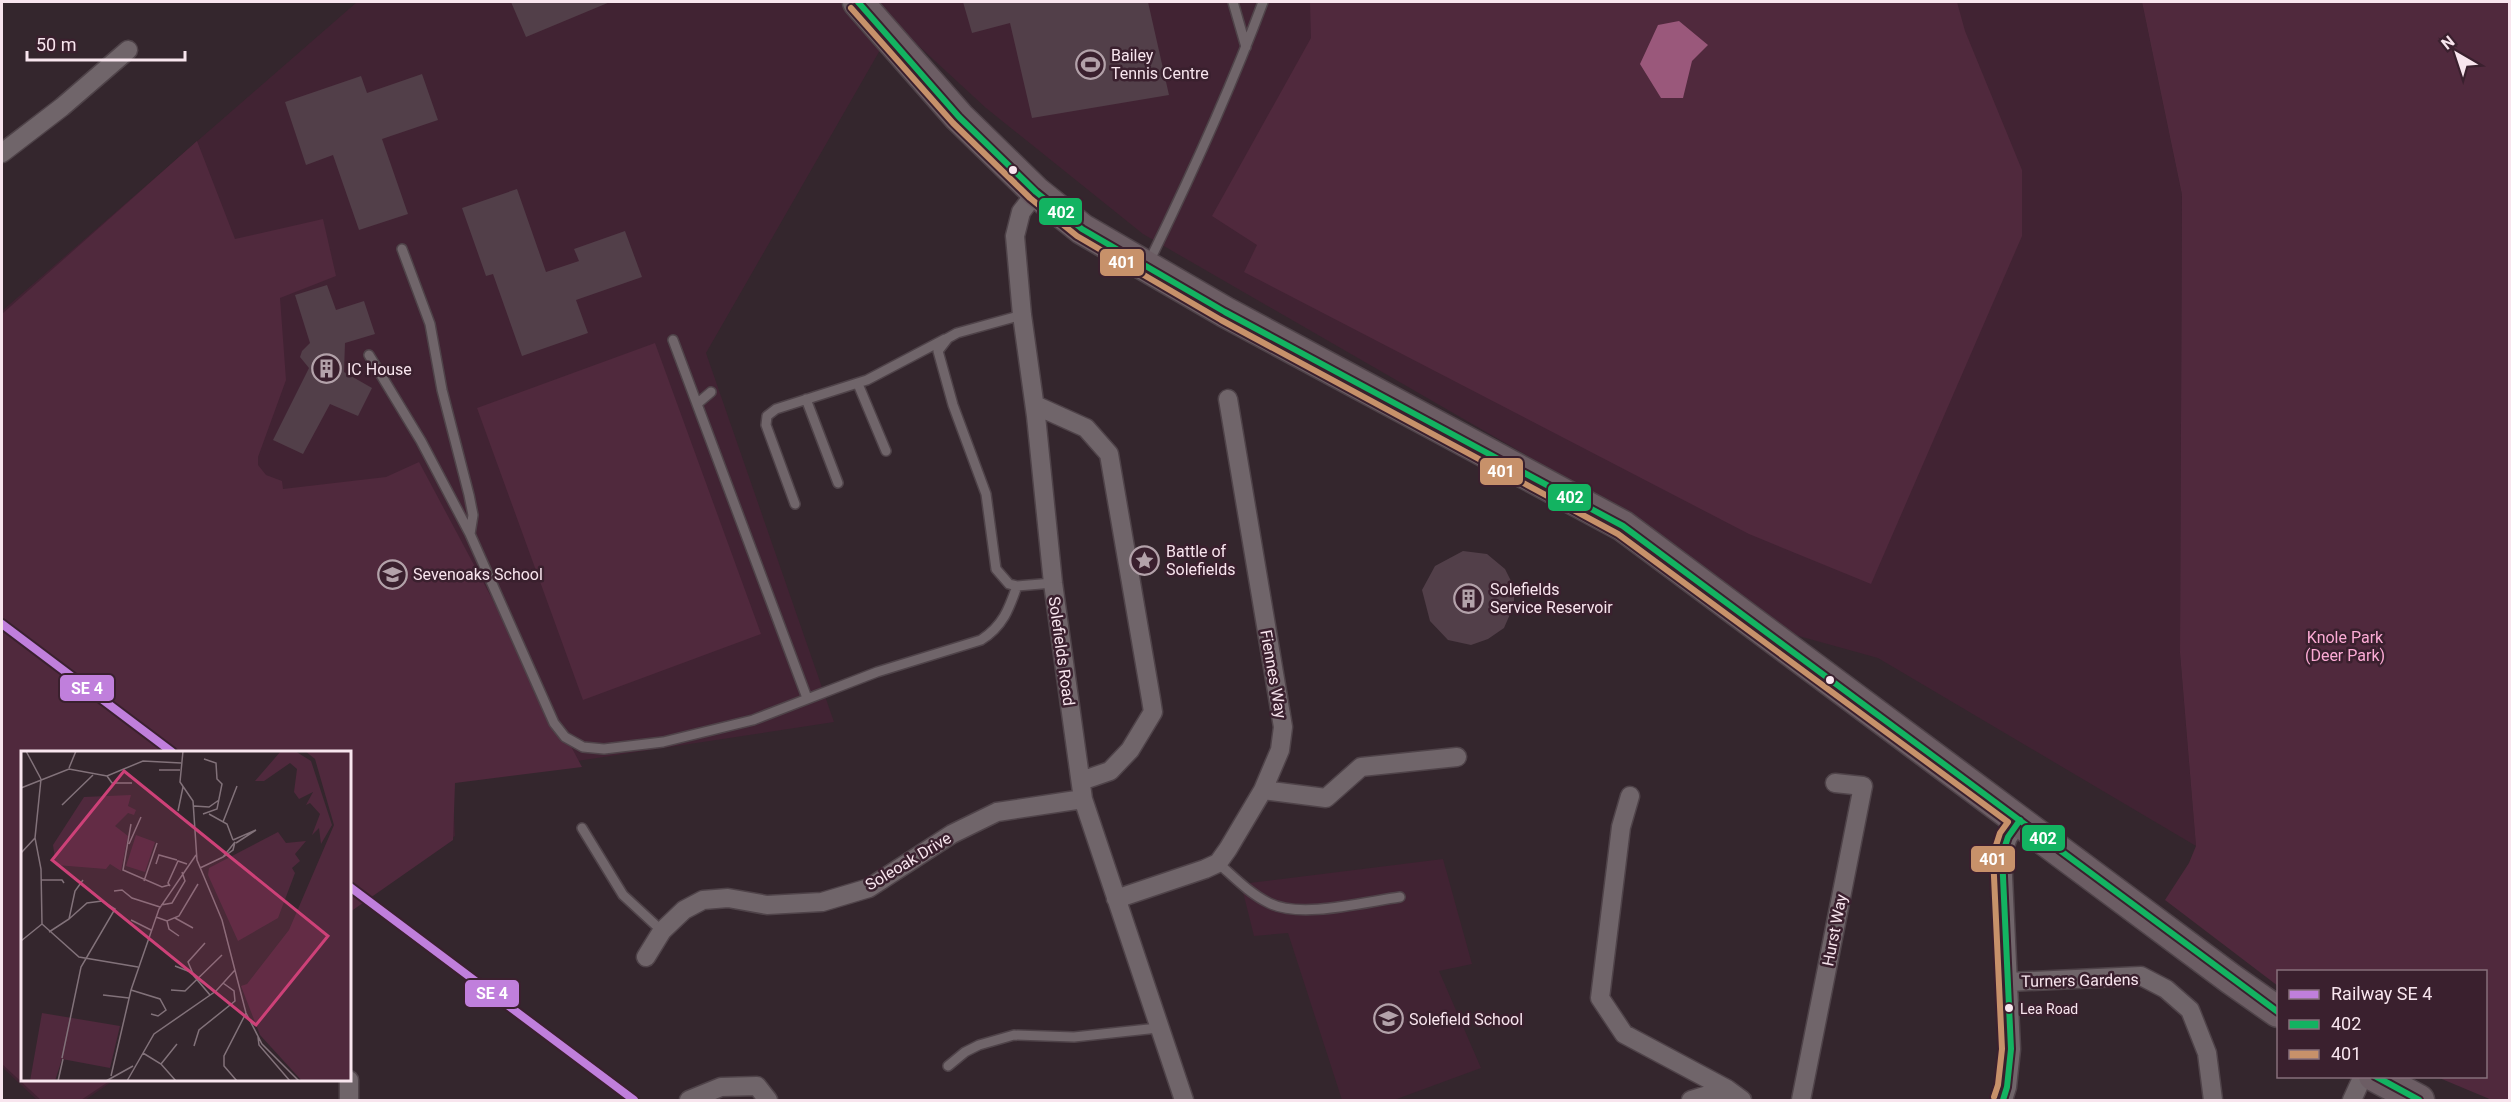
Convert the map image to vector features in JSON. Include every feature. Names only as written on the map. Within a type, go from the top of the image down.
[{"type":"main road","points":[[858,2],[959,117],[1036,192],[1082,229],[1235,317],[1623,526],[2277,1011]]},
{"type":"main road","points":[[2376,1078],[2419,1101]]},
{"type":"street","points":[[2,153],[62,107],[128,50]]},
{"type":"street","name":"Solefields Road","points":[[1036,192],[1021,212],[1015,236],[1053,583],[1082,790],[1158,1028],[1184,1101]]},
{"type":"street","name":"Fiennes Way","points":[[1218,863],[1263,790],[1280,750],[1283,727],[1228,399]]},
{"type":"street","name":"Soleoak Drive","points":[[646,957],[662,931],[684,910],[703,900],[728,898],[767,904],[822,902],[868,888],[952,834],[997,813],[1082,790],[1110,771],[1130,750],[1152,712],[1109,454],[1086,428],[1035,405]]},
{"type":"street","points":[[1263,790],[1326,798],[1361,767],[1457,757]]},
{"type":"street","name":"Hurst Way","points":[[1801,1101],[1869,786],[1835,783]]},
{"type":"street","points":[[1630,796],[1621,827],[1600,998],[1624,1034],[1727,1089],[1742,1101]]},
{"type":"street","points":[[2003,1101],[2011,1049],[2002,855],[2008,837],[2020,820]]},
{"type":"street","points":[[1116,899],[1218,863]]},
{"type":"street","name":"Turners Gardens","points":[[2009,982],[2141,976],[2166,989],[2190,1010],[2207,1053],[2213,1101]]},
{"type":"street","points":[[2352,1101],[2363,1078]]},
{"type":"street","points":[[349,1081],[349,1101]]},
{"type":"street","points":[[689,1101],[721,1087],[757,1086],[768,1101]]},
{"type":"street","points":[[1691,1101],[1727,1089]]},
{"type":"lane","points":[[1233,2],[1246,47]]},
{"type":"lane","points":[[1147,266],[1192,176],[1263,2]]},
{"type":"lane","points":[[402,249],[430,324],[442,390],[473,515],[470,534]]},
{"type":"lane","points":[[795,504],[766,425],[767,416],[776,409],[858,384],[957,333],[1022,315]]},
{"type":"lane","points":[[948,338],[938,351],[940,361],[986,494],[996,569],[1009,584],[1017,586],[1053,583]]},
{"type":"lane","points":[[674,340],[807,698]]},
{"type":"lane","points":[[369,355],[421,441],[470,534],[554,723],[565,737],[583,747],[604,748],[663,742],[753,720],[878,672],[981,639],[993,633],[1002,622],[1017,586]]},
{"type":"lane","points":[[858,384],[886,451]]},
{"type":"lane","points":[[698,403],[711,392]]},
{"type":"lane","points":[[807,399],[838,483]]},
{"type":"lane","points":[[582,828],[623,895],[662,931]]},
{"type":"lane","points":[[1218,863],[1251,892],[1269,903],[1286,909],[1308,910],[1400,897]]},
{"type":"lane","points":[[948,1066],[965,1052],[979,1045],[1014,1035],[1074,1038],[1158,1028]]},
{"type":"shaded area","name":"Sevenoaks School","points":[[357,2],[2142,2],[2182,195],[2180,653],[2196,846],[1878,658],[1795,635],[1628,514],[1143,234],[986,108],[895,24],[706,353],[834,722],[452,780],[455,836],[351,911],[351,751],[21,751],[21,1081],[113,1081],[85,1100],[37,1100],[2,1067],[2,311]]},
{"type":"shaded area","points":[[1679,21],[1708,45],[1692,61],[1683,98],[1661,98],[1640,64],[1658,25]]},
{"type":"shaded area","name":"Solefield School","points":[[1443,859],[1472,964],[1439,971],[1481,1068],[1394,1100],[1342,1100],[1288,933],[1254,936],[1241,884]]},
{"type":"green space","points":[[1310,2],[1957,2],[1965,31],[2022,170],[2022,236],[1871,584],[1749,534],[1244,272],[1257,245],[1212,216],[1311,38]]},
{"type":"green space","name":"Knole Park (Deer Park)","points":[[2142,2],[2509,2],[2509,1100],[2492,1100],[2439,1078],[2487,1078],[2487,970],[2277,970],[2277,985],[2165,900],[2189,863],[2196,846],[2180,653],[2182,195]]},
{"type":"green space","points":[[197,141],[235,239],[323,219],[336,276],[280,298],[286,380],[258,457],[258,465],[266,475],[282,481],[283,489],[386,477],[419,462],[582,767],[455,783],[453,840],[351,911],[351,751],[21,751],[21,1081],[110,1081],[81,1100],[41,1100],[2,1064],[2,314]]},
{"type":"green space","points":[[655,343],[761,634],[583,700],[477,408]]},
{"type":"building","points":[[511,2],[610,2],[526,37]]},
{"type":"building","name":"Bailey Tennis Centre","points":[[963,2],[1148,2],[1169,95],[1032,118],[1010,23],[972,33]]},
{"type":"building","points":[[422,74],[438,120],[382,139],[408,214],[359,230],[333,155],[306,165],[285,102],[361,76],[367,93]]},
{"type":"building","points":[[517,189],[546,272],[579,261],[574,249],[625,231],[642,277],[576,300],[588,333],[522,356],[493,274],[486,276],[462,208]]},
{"type":"building","name":"IC House","points":[[327,285],[336,310],[364,301],[375,334],[345,343],[344,372],[372,388],[358,416],[330,404],[303,454],[273,440],[309,368],[300,357],[302,351],[310,343],[295,295]]},
{"type":"building","name":"Solefields Service Reservoir","points":[[1463,551],[1487,554],[1505,569],[1514,587],[1514,605],[1504,628],[1488,639],[1471,645],[1448,640],[1430,621],[1422,590],[1435,566]]},
{"type":"transit line","name":"402","points":[[858,2],[959,117],[1036,192],[1082,229],[1225,312],[1623,526],[2277,1011]]},
{"type":"transit line","name":"401","points":[[851,8],[953,123],[1030,198],[1077,236],[1221,320],[1618,534],[2008,822],[2000,833],[1993,855],[2002,1049],[1998,1085],[1994,1097]]},
{"type":"transit line","points":[[2,624],[171,751]]},
{"type":"transit line","name":"402","points":[[2003,1100],[2007,1087],[2011,1049],[2002,855],[2008,837],[2020,820]]},
{"type":"transit line","points":[[351,888],[634,1100]]},
{"type":"transit line","name":"402","points":[[2379,1078],[2419,1100]]},
{"type":"place","name":"Bailey Tennis Centre","points":[[1090,64]]},
{"type":"place","name":"IC House","points":[[326,369]]},
{"type":"place","name":"Battle of Solefields","points":[[1145,560]]},
{"type":"place","name":"Sevenoaks School","points":[[392,574]]},
{"type":"place","name":"Solefields Service Reservoir","points":[[1469,598]]},
{"type":"place","name":"Lea Road","points":[[2009,1008]]},
{"type":"place","name":"Solefield School","points":[[1388,1019]]}]
